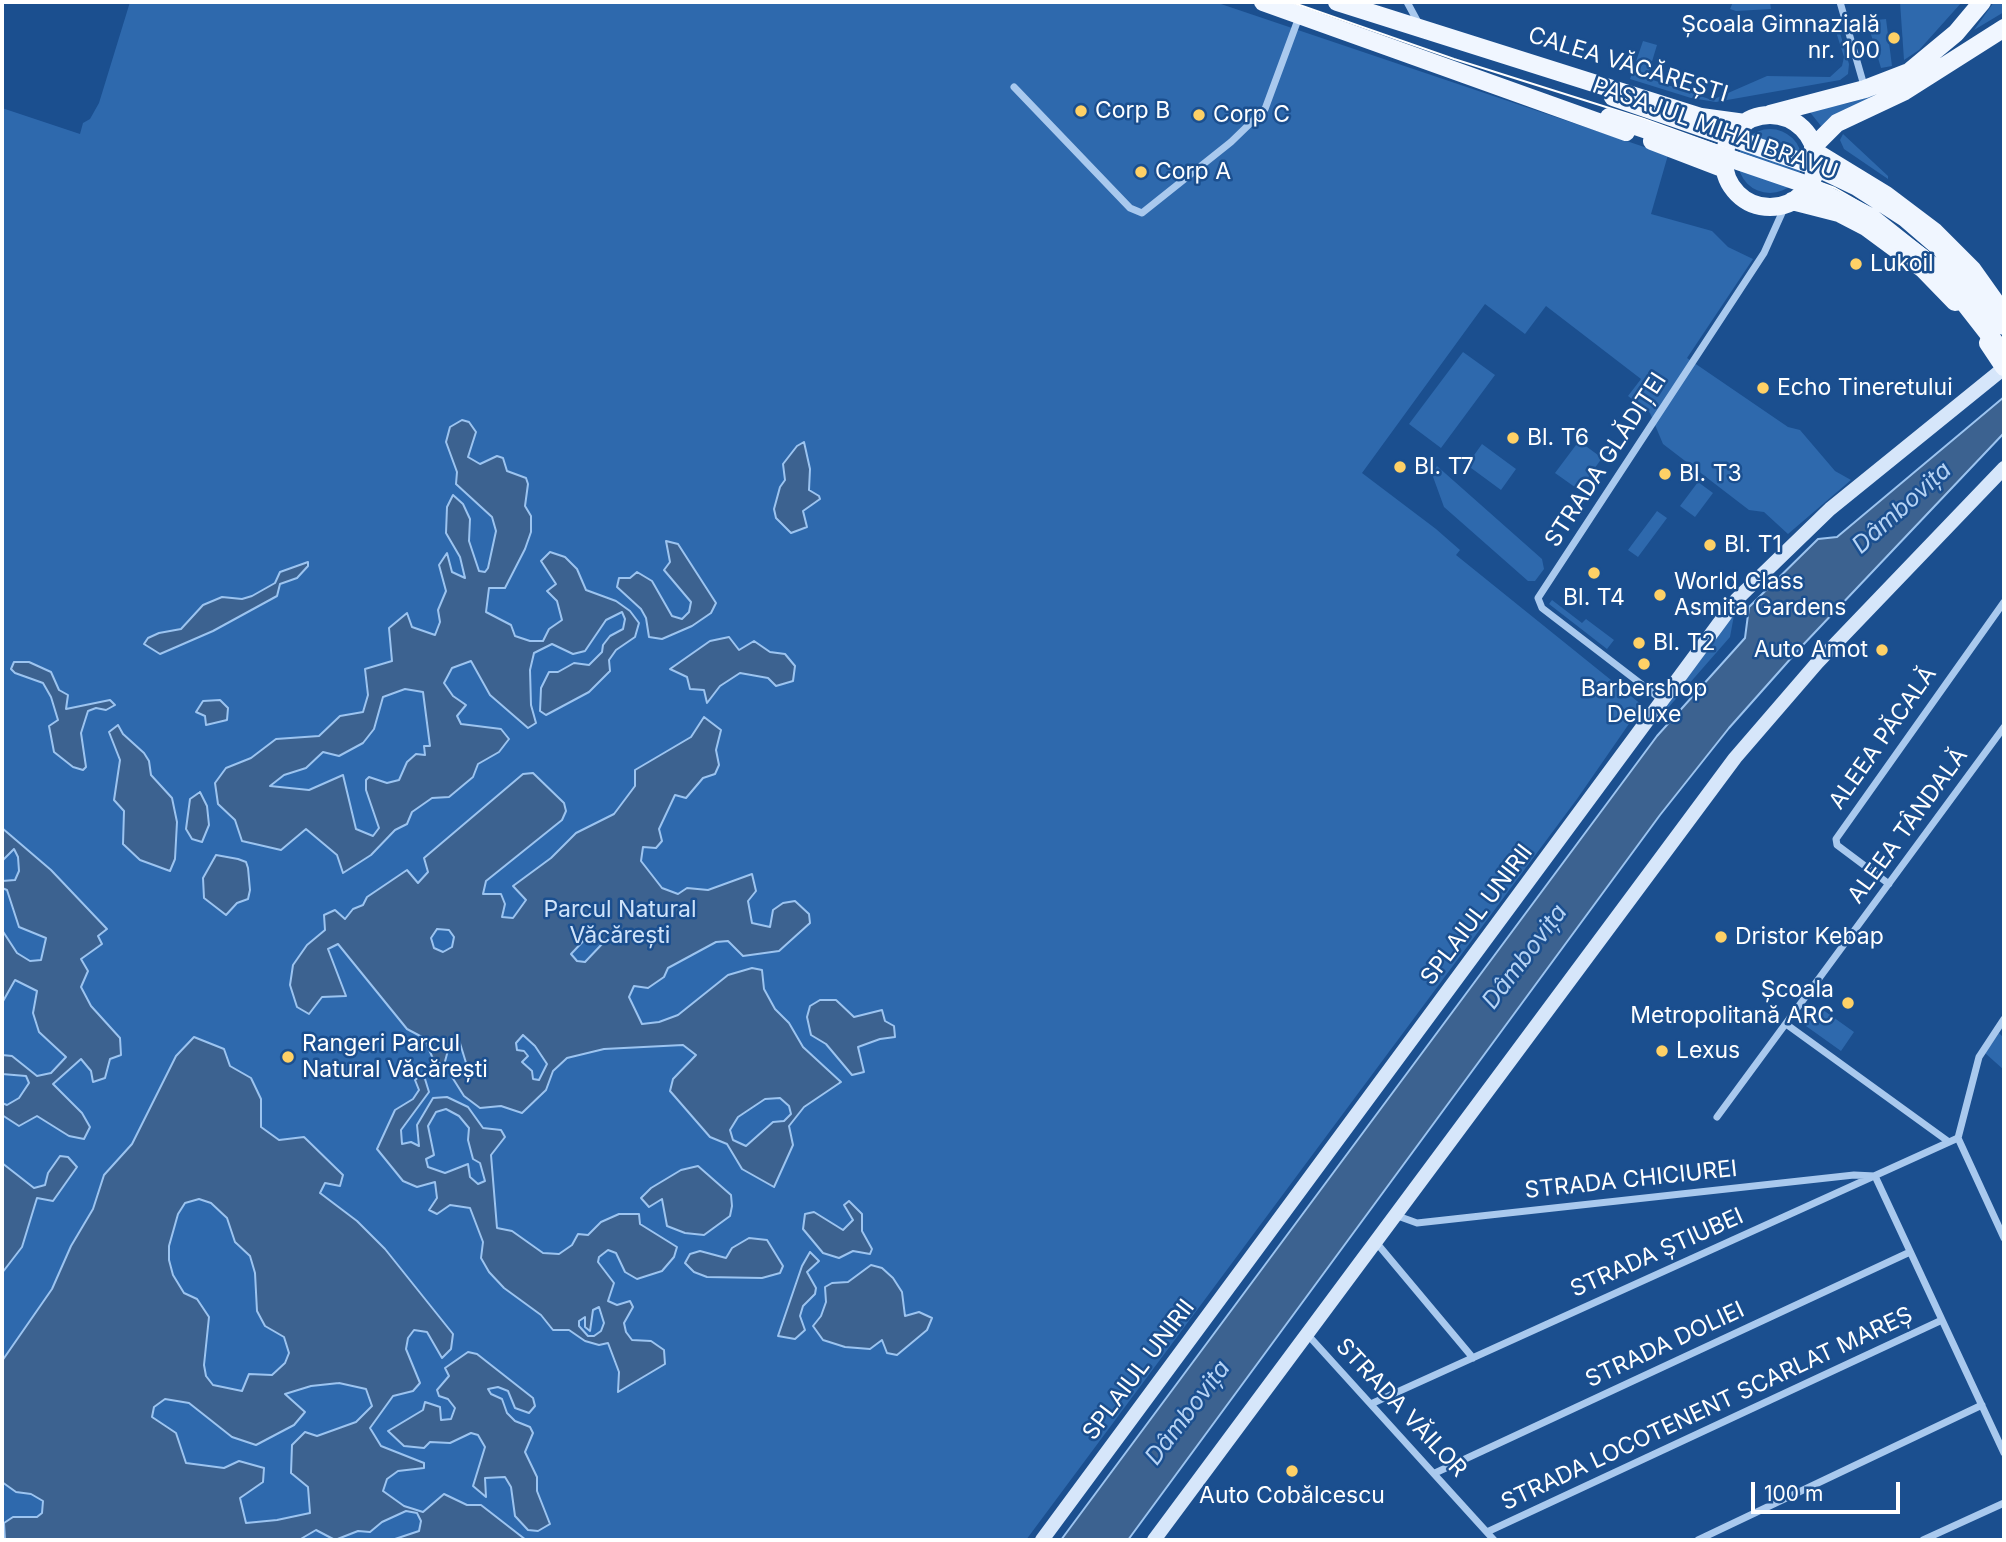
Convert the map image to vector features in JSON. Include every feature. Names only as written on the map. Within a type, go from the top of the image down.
[{"type":"main road","points":[[1264,2],[1397,47],[1445,68],[1725,169]]},
{"type":"main road","name":"CALEA VĂCĂREȘTI","points":[[1336,2],[1701,117],[1745,123]]},
{"type":"main road","points":[[1982,2],[1956,33],[1922,63],[1898,78],[1763,115],[1745,123],[1728,142],[1725,169],[1732,187],[1748,201],[1767,206],[1789,202],[1851,219],[1909,257],[1965,312],[2004,367]]},
{"type":"main road","name":"PASAJUL MIHAI BRAVU","points":[[1413,27],[1490,67],[1805,184],[1849,204],[1884,225],[1929,262],[1961,296],[2004,354]]},
{"type":"main road","points":[[1814,149],[1837,123],[1905,92],[2004,28]]},
{"type":"main road","name":"PASAJUL MIHAI BRAVU","points":[[1397,47],[1490,67],[1811,165],[1844,180],[1893,209],[1930,239],[1964,273],[2004,326]]},
{"type":"main road","points":[[1763,115],[1779,116],[1794,122],[1806,133],[1814,149],[1812,178],[1804,190],[1789,202]]},
{"type":"main road","points":[[1814,149],[1886,195],[1935,232],[1975,273],[2004,314]]},
{"type":"main road","name":"SPLAIUL UNIRII","points":[[1042,1540],[1725,614],[1782,553],[1855,487],[2004,367]]},
{"type":"main road","points":[[1154,1540],[1632,893],[1756,733],[1880,597],[2004,468]]},
{"type":"street","points":[[1407,2],[1413,27]]},
{"type":"street","points":[[1840,2],[1865,89]]},
{"type":"street","points":[[1014,87],[1130,208],[1142,213],[1231,142],[1265,109],[1300,14]]},
{"type":"street","name":"STRADA GLĂDIȚEI","points":[[1662,700],[1542,608],[1538,598],[1764,253],[1789,202]]},
{"type":"street","name":"ALEEA PĂCALĂ","points":[[1889,884],[1837,845],[1836,839],[2004,602]]},
{"type":"street","name":"ALEEA TÂNDALĂ","points":[[1717,1117],[2004,727]]},
{"type":"street","points":[[2004,1019],[1979,1057],[1958,1138],[2004,1238]]},
{"type":"street","points":[[1786,1024],[1949,1142]]},
{"type":"street","name":"STRADA ȘTIUBEI","points":[[1373,1404],[1958,1138]]},
{"type":"street","name":"STRADA CHICIUREI","points":[[1394,1215],[1417,1223],[1854,1175],[1875,1176]]},
{"type":"street","points":[[1875,1176],[2004,1453]]},
{"type":"street","points":[[1375,1241],[1473,1358]]},
{"type":"street","name":"STRADA DOLIEI","points":[[1435,1473],[1910,1252]]},
{"type":"street","name":"STRADA LOCOTENENT SCARLAT MAREȘ","points":[[1487,1532],[1942,1320]]},
{"type":"street","name":"STRADA VĂILOR","points":[[1306,1334],[1373,1404],[1494,1540]]},
{"type":"street","points":[[1698,1540],[1982,1405]]},
{"type":"street","points":[[1923,1540],[2004,1503]]},
{"type":"green space","name":"Parcul Natural Văcărești","points":[[130,2],[1215,2],[1668,155],[1651,214],[1712,231],[1728,247],[1753,259],[1687,358],[1788,427],[1800,430],[1835,471],[1851,480],[1788,534],[1764,512],[1749,510],[1663,444],[1650,413],[1628,396],[1641,379],[1546,306],[1525,334],[1485,304],[1362,473],[1436,529],[1460,550],[1456,555],[1642,705],[1577,799],[1026,1540],[2,1540],[2,108],[80,134],[83,123],[90,119],[99,103]]},
{"type":"green space","points":[[1733,2],[1770,2],[1771,9],[1736,11],[1730,9]]},
{"type":"green space","points":[[1900,2],[1962,2],[1919,50],[1904,60]]},
{"type":"green space","points":[[1994,2],[2004,2],[2004,12],[1974,30]]},
{"type":"green space","points":[[1832,19],[1836,19],[1849,64],[1848,74],[1840,80],[1716,102],[1691,98],[1630,79],[1643,41],[1657,45],[1647,78],[1712,100],[1767,76],[1830,77],[1842,66],[1844,57]]},
{"type":"green space","points":[[1886,19],[1892,66],[1881,68],[1867,21]]},
{"type":"green space","points":[[1877,94],[1821,126],[1809,111],[1849,103]]},
{"type":"green space","points":[[1770,129],[1788,135],[1796,143],[1802,161],[1796,179],[1788,187],[1770,193],[1752,187],[1744,179],[1738,161],[1744,143],[1752,135]]},
{"type":"green space","points":[[1843,134],[1888,176],[1888,179],[1844,149],[1840,140]]},
{"type":"green space","points":[[1463,352],[1495,375],[1441,448],[1409,424]]},
{"type":"green space","points":[[1579,441],[1602,458],[1579,490],[1555,473]]},
{"type":"green space","points":[[1482,444],[1516,469],[1501,490],[1467,465]]},
{"type":"green space","points":[[1437,466],[1542,559],[1544,569],[1535,581],[1528,581],[1444,507],[1432,474]]},
{"type":"green space","points":[[1698,482],[1713,493],[1695,517],[1680,506]]},
{"type":"green space","points":[[1657,511],[1667,518],[1638,557],[1628,550]]},
{"type":"green space","points":[[1737,599],[1730,637],[1653,725],[1647,720]]},
{"type":"green space","points":[[1552,600],[1582,623],[1586,619],[1614,640],[1607,649],[1549,604]]},
{"type":"green space","points":[[1819,1007],[1854,1032],[1841,1051],[1806,1026]]},
{"type":"green space","points":[[1999,1033],[2004,1038],[2004,1070],[1985,1053]]},
{"type":"water","name":"Dâmbovița","points":[[2004,397],[2004,433],[1801,647],[1729,728],[1660,815],[1128,1540],[1061,1540],[1657,736],[1745,638],[1749,607],[1818,539],[1837,537]]},
{"type":"water","points":[[462,420],[469,422],[476,432],[468,457],[480,464],[497,456],[503,458],[507,471],[526,478],[528,484],[525,506],[531,516],[531,532],[505,588],[489,588],[486,612],[511,625],[515,636],[530,641],[543,641],[549,629],[562,620],[557,601],[547,591],[556,584],[541,561],[550,552],[565,557],[577,569],[586,590],[616,601],[630,611],[639,623],[635,637],[616,650],[609,660],[610,671],[589,692],[546,715],[540,711],[541,688],[549,672],[558,672],[574,663],[589,665],[602,652],[603,645],[610,636],[623,629],[625,619],[622,612],[606,620],[585,651],[573,654],[552,644],[534,653],[530,670],[531,705],[536,723],[528,728],[490,695],[471,661],[452,668],[444,683],[453,696],[466,705],[457,716],[461,724],[501,729],[509,739],[499,752],[478,764],[473,777],[449,797],[432,798],[412,812],[407,824],[395,830],[371,855],[343,873],[337,855],[306,829],[281,850],[242,841],[235,820],[218,804],[215,783],[226,768],[251,758],[276,739],[319,736],[340,716],[363,712],[368,695],[365,669],[392,661],[389,628],[407,613],[412,627],[435,635],[440,622],[438,610],[446,591],[439,565],[447,553],[452,572],[465,578],[460,557],[446,533],[447,507],[453,495],[463,504],[470,519],[469,541],[479,571],[485,572],[488,568],[496,531],[492,517],[456,484],[457,472],[446,442],[450,427]],"holes":[[[405,689],[423,692],[430,746],[424,746],[425,755],[416,754],[407,762],[399,780],[387,783],[369,777],[366,780],[366,790],[379,828],[373,836],[356,829],[343,775],[309,790],[270,786],[284,775],[306,768],[323,752],[339,756],[363,743],[374,729],[383,697]]]},
{"type":"water","points":[[804,442],[810,469],[809,490],[820,499],[803,511],[807,527],[791,533],[776,518],[774,509],[780,487],[785,480],[783,464],[797,446]]},
{"type":"water","points":[[666,541],[678,544],[716,603],[711,613],[692,626],[662,639],[649,637],[646,618],[641,609],[617,587],[619,578],[630,578],[637,572],[652,581],[672,616],[682,619],[689,612],[691,602],[664,570],[670,562]]},
{"type":"water","points":[[308,562],[308,566],[297,578],[280,584],[277,596],[213,631],[160,654],[144,644],[148,638],[159,633],[181,629],[203,605],[222,597],[242,599],[252,596],[275,583],[280,572]]},
{"type":"water","points":[[729,637],[739,650],[754,641],[770,652],[785,654],[795,666],[793,681],[776,686],[768,678],[740,673],[720,686],[707,703],[704,690],[690,689],[687,677],[670,669],[710,641]]},
{"type":"water","points":[[14,662],[29,662],[51,672],[59,690],[68,695],[66,709],[110,700],[115,705],[106,710],[96,708],[88,711],[81,733],[86,767],[83,770],[73,767],[54,752],[49,726],[58,720],[51,697],[43,683],[15,673],[11,669]]},
{"type":"water","points":[[220,700],[228,708],[227,720],[206,725],[205,716],[196,712],[203,701]]},
{"type":"water","points":[[704,717],[721,730],[716,750],[719,765],[715,774],[703,778],[686,798],[675,795],[659,829],[662,841],[656,848],[643,847],[641,861],[662,888],[678,894],[687,888],[708,890],[752,874],[756,891],[748,901],[752,923],[770,927],[773,910],[783,903],[795,901],[809,914],[810,923],[779,951],[743,956],[728,941],[716,942],[668,968],[664,977],[648,988],[634,986],[629,997],[642,1024],[659,1022],[678,1015],[728,975],[752,968],[762,970],[764,989],[775,1009],[789,1023],[803,1047],[841,1082],[804,1107],[789,1126],[793,1145],[774,1187],[742,1169],[727,1144],[710,1137],[670,1091],[673,1079],[696,1055],[683,1045],[604,1049],[567,1058],[553,1071],[546,1090],[522,1113],[501,1106],[480,1108],[464,1096],[452,1077],[467,1066],[459,1040],[450,1043],[444,1065],[434,1061],[424,1038],[407,1029],[338,944],[328,949],[346,996],[322,997],[309,1014],[297,1007],[290,985],[293,965],[307,945],[325,930],[324,915],[335,910],[345,919],[353,909],[363,905],[367,897],[407,870],[418,883],[428,872],[424,858],[523,774],[533,773],[564,803],[566,811],[562,820],[486,881],[483,894],[501,894],[505,904],[502,917],[513,918],[526,900],[513,886],[551,858],[576,833],[614,814],[635,786],[635,770],[691,737]],"holes":[[[437,929],[449,930],[454,937],[452,947],[443,952],[434,948],[431,938]],[[591,933],[599,933],[603,943],[585,962],[577,961],[571,954]],[[523,1035],[535,1046],[547,1064],[539,1080],[533,1079],[532,1071],[522,1062],[528,1056],[524,1051],[517,1050],[516,1043]],[[780,1098],[789,1106],[791,1114],[784,1121],[773,1122],[746,1146],[733,1140],[730,1130],[738,1117],[765,1099]]]},
{"type":"water","points":[[118,725],[123,734],[144,753],[149,761],[151,775],[172,798],[177,822],[175,859],[170,871],[140,860],[123,844],[124,811],[114,800],[120,760],[109,732]]},
{"type":"water","points":[[200,792],[207,806],[209,825],[202,842],[192,839],[186,829],[190,799]]},
{"type":"water","points":[[2,828],[51,870],[107,929],[98,936],[102,944],[81,959],[88,971],[81,987],[91,1006],[120,1038],[121,1055],[110,1059],[105,1078],[93,1082],[91,1071],[81,1059],[53,1084],[82,1113],[90,1127],[84,1139],[69,1136],[37,1116],[19,1126],[2,1115],[2,1103],[7,1105],[19,1098],[29,1083],[26,1076],[2,1074],[2,1055],[12,1056],[37,1076],[51,1073],[66,1057],[39,1032],[33,1013],[37,991],[15,980],[2,1003],[2,930],[17,953],[30,961],[41,960],[46,938],[19,927],[7,890],[2,888],[2,881],[15,880],[19,871],[18,857],[14,849],[2,861]]},
{"type":"water","points":[[216,855],[246,862],[248,868],[248,899],[237,903],[226,915],[204,898],[203,878]]},
{"type":"water","points":[[820,1000],[836,1000],[854,1017],[882,1010],[885,1021],[894,1026],[895,1037],[858,1047],[864,1072],[852,1075],[826,1044],[811,1035],[807,1017],[810,1006]]},
{"type":"water","points":[[194,1037],[224,1049],[230,1066],[251,1078],[261,1099],[261,1127],[279,1140],[304,1137],[343,1175],[340,1186],[325,1183],[320,1193],[357,1221],[385,1249],[453,1334],[451,1349],[442,1358],[427,1332],[414,1330],[408,1338],[406,1349],[420,1383],[413,1391],[393,1396],[370,1428],[381,1446],[424,1463],[424,1468],[398,1471],[387,1479],[383,1491],[404,1506],[423,1512],[444,1494],[467,1505],[481,1505],[526,1540],[392,1540],[419,1531],[421,1521],[417,1513],[406,1511],[382,1522],[370,1532],[358,1531],[335,1540],[316,1530],[299,1540],[5,1540],[4,1523],[13,1517],[37,1517],[42,1513],[43,1501],[31,1494],[16,1492],[2,1482],[2,1361],[52,1289],[71,1246],[93,1209],[104,1175],[132,1144],[176,1056]],"holes":[[[199,1199],[211,1203],[227,1218],[235,1242],[250,1256],[255,1273],[257,1311],[265,1326],[284,1337],[289,1353],[285,1363],[272,1375],[249,1374],[242,1391],[213,1385],[206,1376],[204,1365],[209,1317],[197,1299],[184,1293],[173,1275],[169,1260],[169,1246],[178,1214],[185,1203]],[[339,1383],[366,1389],[372,1406],[356,1422],[317,1436],[305,1432],[292,1445],[291,1473],[308,1487],[310,1513],[277,1520],[246,1523],[240,1498],[263,1482],[264,1468],[239,1461],[224,1468],[186,1463],[176,1433],[152,1417],[154,1407],[165,1399],[189,1403],[232,1437],[256,1445],[294,1425],[305,1412],[285,1394],[311,1386]]]},
{"type":"water","points":[[420,1076],[425,1079],[429,1092],[401,1130],[402,1144],[411,1142],[419,1146],[417,1125],[433,1098],[447,1097],[468,1107],[483,1128],[501,1130],[505,1137],[491,1155],[497,1228],[512,1231],[543,1253],[559,1254],[572,1245],[578,1234],[588,1235],[601,1222],[619,1214],[639,1214],[640,1224],[677,1247],[674,1257],[662,1271],[637,1279],[625,1272],[616,1253],[608,1250],[599,1257],[598,1262],[614,1283],[608,1301],[617,1305],[630,1301],[633,1307],[624,1323],[626,1332],[632,1340],[651,1341],[664,1350],[665,1364],[618,1392],[619,1372],[608,1343],[599,1345],[585,1341],[569,1330],[553,1330],[541,1315],[504,1288],[489,1272],[481,1258],[483,1242],[470,1208],[450,1205],[437,1214],[429,1210],[437,1198],[435,1182],[417,1187],[403,1181],[377,1149],[395,1110],[413,1099],[419,1090],[415,1080]],"holes":[[[446,1109],[459,1116],[469,1128],[468,1140],[473,1159],[480,1163],[485,1181],[478,1184],[470,1177],[468,1164],[445,1173],[428,1167],[426,1159],[434,1155],[428,1126],[436,1112]],[[599,1307],[604,1323],[601,1331],[594,1336],[588,1336],[579,1326],[579,1321],[585,1317],[585,1327],[590,1331],[593,1310]]]},
{"type":"water","points":[[60,1156],[68,1157],[77,1167],[53,1201],[37,1198],[22,1247],[2,1273],[2,1163],[34,1188],[45,1185],[48,1173]]},
{"type":"water","points":[[698,1166],[731,1195],[732,1206],[730,1216],[704,1235],[685,1233],[667,1226],[662,1199],[649,1207],[641,1198],[651,1188],[681,1170]]},
{"type":"water","points":[[849,1201],[862,1214],[862,1231],[872,1249],[870,1254],[853,1251],[839,1258],[823,1253],[803,1229],[805,1214],[814,1212],[843,1230],[853,1220],[844,1205]]},
{"type":"water","points":[[749,1238],[767,1240],[783,1266],[780,1273],[762,1278],[707,1277],[694,1272],[685,1263],[690,1254],[700,1251],[726,1258],[732,1248]]},
{"type":"water","points":[[810,1252],[819,1261],[807,1272],[816,1288],[815,1294],[803,1306],[800,1316],[805,1330],[795,1339],[778,1336],[802,1266]]},
{"type":"water","points":[[871,1265],[882,1268],[893,1278],[902,1292],[905,1316],[919,1312],[932,1318],[927,1330],[897,1355],[887,1353],[882,1340],[870,1349],[845,1347],[823,1340],[813,1326],[821,1316],[826,1302],[825,1287],[832,1283],[848,1282]]},
{"type":"water","points":[[468,1352],[477,1354],[533,1398],[535,1406],[529,1413],[515,1408],[508,1391],[498,1387],[488,1389],[491,1394],[502,1399],[507,1413],[515,1421],[530,1427],[533,1433],[525,1452],[537,1477],[537,1491],[550,1524],[538,1531],[528,1530],[515,1516],[511,1487],[505,1477],[485,1478],[486,1497],[473,1486],[485,1447],[478,1435],[471,1433],[450,1443],[430,1442],[424,1448],[404,1446],[388,1431],[423,1410],[425,1402],[440,1407],[441,1420],[451,1419],[455,1408],[448,1399],[439,1396],[437,1390],[449,1376],[445,1368]]},
{"type":"tram line","points":[[1291,2],[1454,59],[1644,119],[1835,188],[1868,207],[1927,251],[1958,282],[2004,342]]},
{"type":"place","name":"Școala Gimnazială nr. 100","points":[[1894,38]]},
{"type":"place","name":"Corp B","points":[[1081,111]]},
{"type":"place","name":"Corp C","points":[[1199,115]]},
{"type":"place","name":"Corp A","points":[[1141,172]]},
{"type":"place","name":"Lukoil","points":[[1856,264]]},
{"type":"place","name":"Echo Tineretului","points":[[1763,388]]},
{"type":"place","name":"Bl. T6","points":[[1513,438]]},
{"type":"place","name":"Bl. T7","points":[[1400,467]]},
{"type":"place","name":"Bl. T3","points":[[1665,474]]},
{"type":"place","name":"Bl. T1","points":[[1710,545]]},
{"type":"place","name":"Bl. T4","points":[[1594,573]]},
{"type":"place","name":"World Class Asmita Gardens","points":[[1660,595]]},
{"type":"place","name":"Bl. T2","points":[[1639,643]]},
{"type":"place","name":"Auto Amot","points":[[1882,650]]},
{"type":"place","name":"Barbershop Deluxe","points":[[1644,664]]},
{"type":"place","name":"Dristor Kebap","points":[[1721,937]]},
{"type":"place","name":"Școala Metropolitană ARC","points":[[1848,1003]]},
{"type":"place","name":"Lexus","points":[[1662,1051]]},
{"type":"place","name":"Rangeri Parcul Natural Văcărești","points":[[288,1057]]},
{"type":"place","name":"Auto Cobălcescu","points":[[1292,1471]]}]
